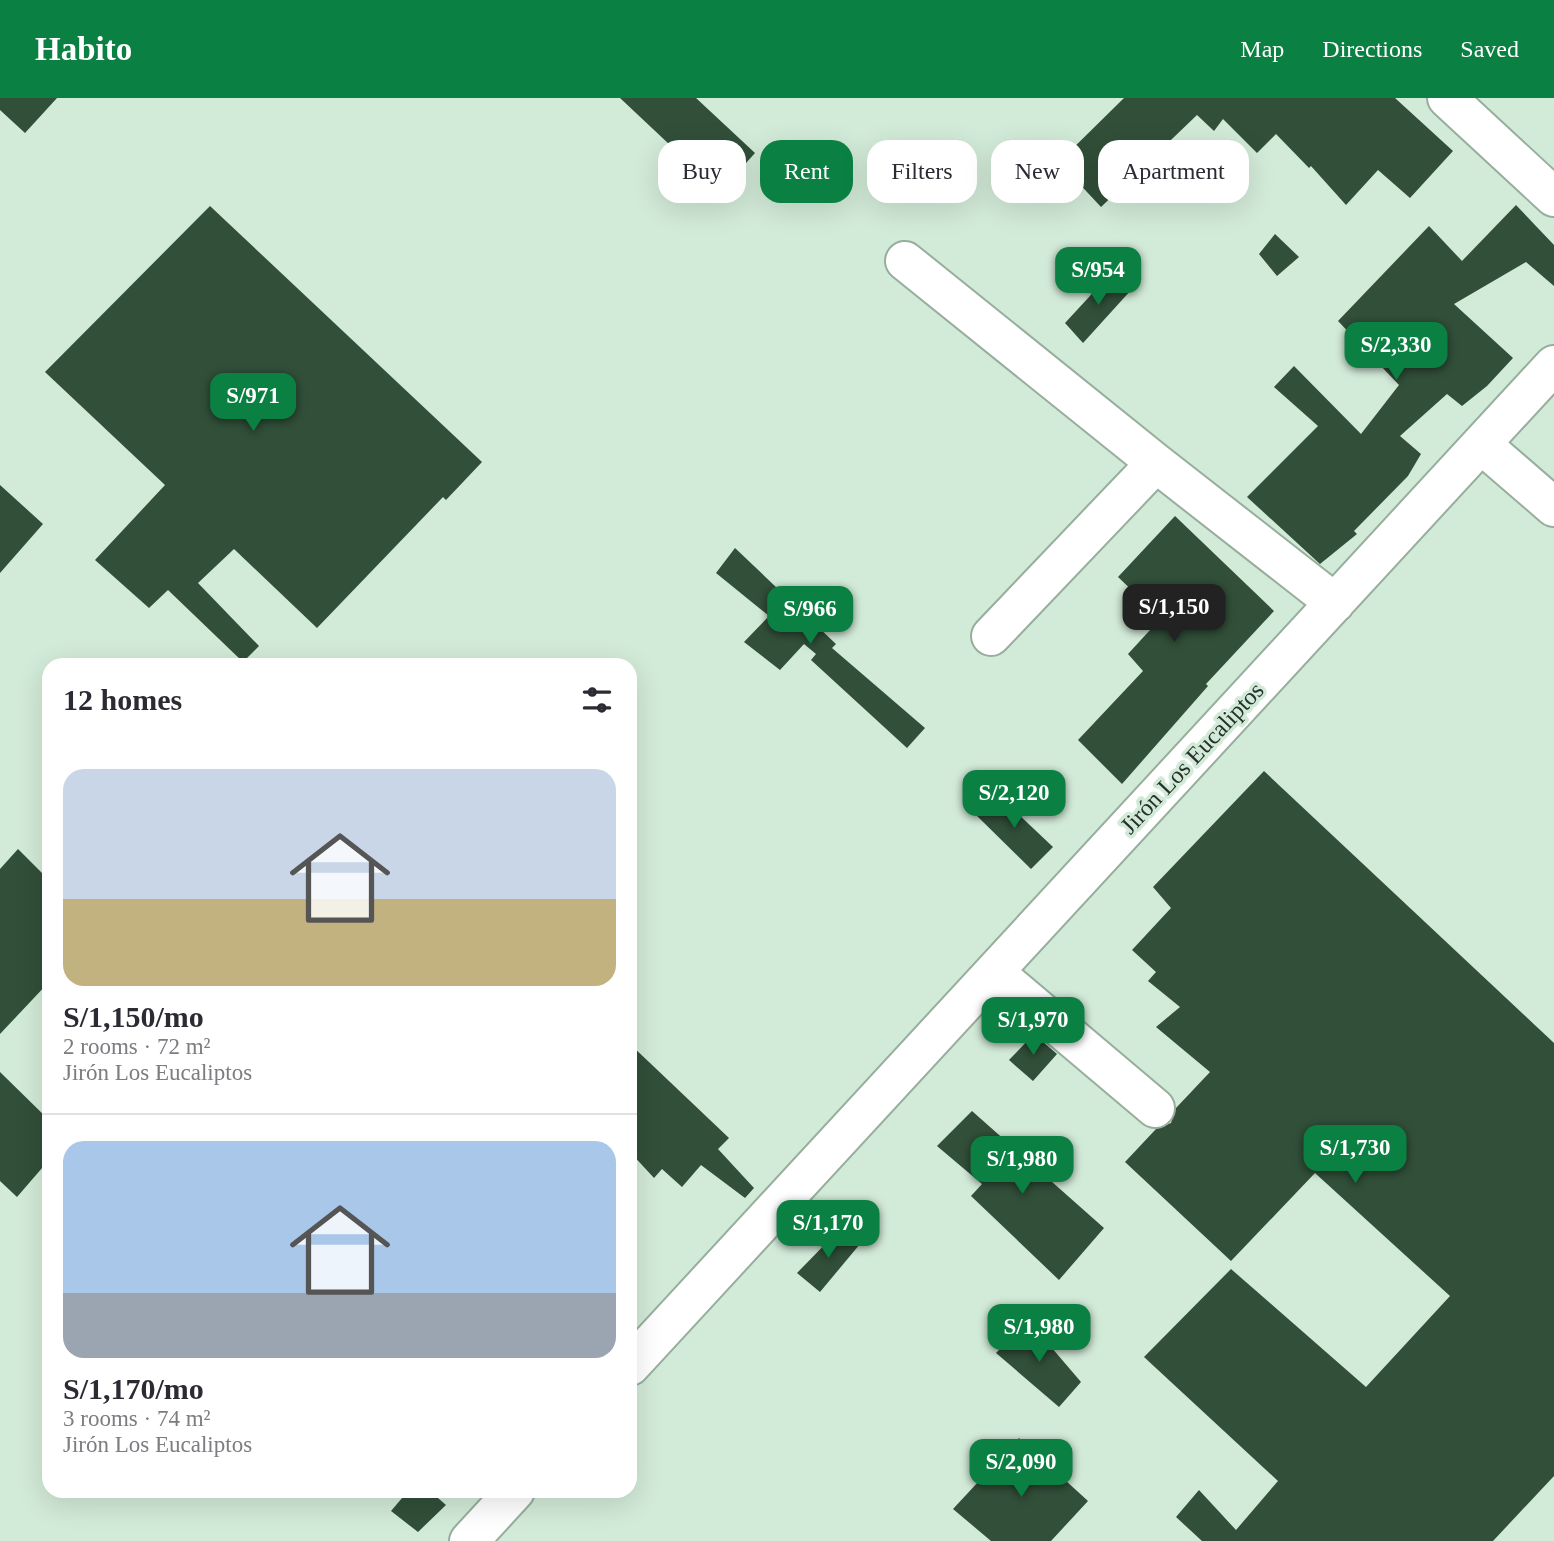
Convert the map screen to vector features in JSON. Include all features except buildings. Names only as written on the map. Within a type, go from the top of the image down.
[{"type":"street","points":[[1447,98],[1554,197]]},
{"type":"street","points":[[905,261],[1335,603]]},
{"type":"street","name":"Jirón Los Eucaliptos","points":[[637,1358],[1554,365]]},
{"type":"street","points":[[1481,444],[1554,507]]},
{"type":"street","points":[[991,636],[1156,463]]},
{"type":"street","points":[[995,972],[1155,1108]]},
{"type":"street","points":[[469,1541],[509,1498]]}]
